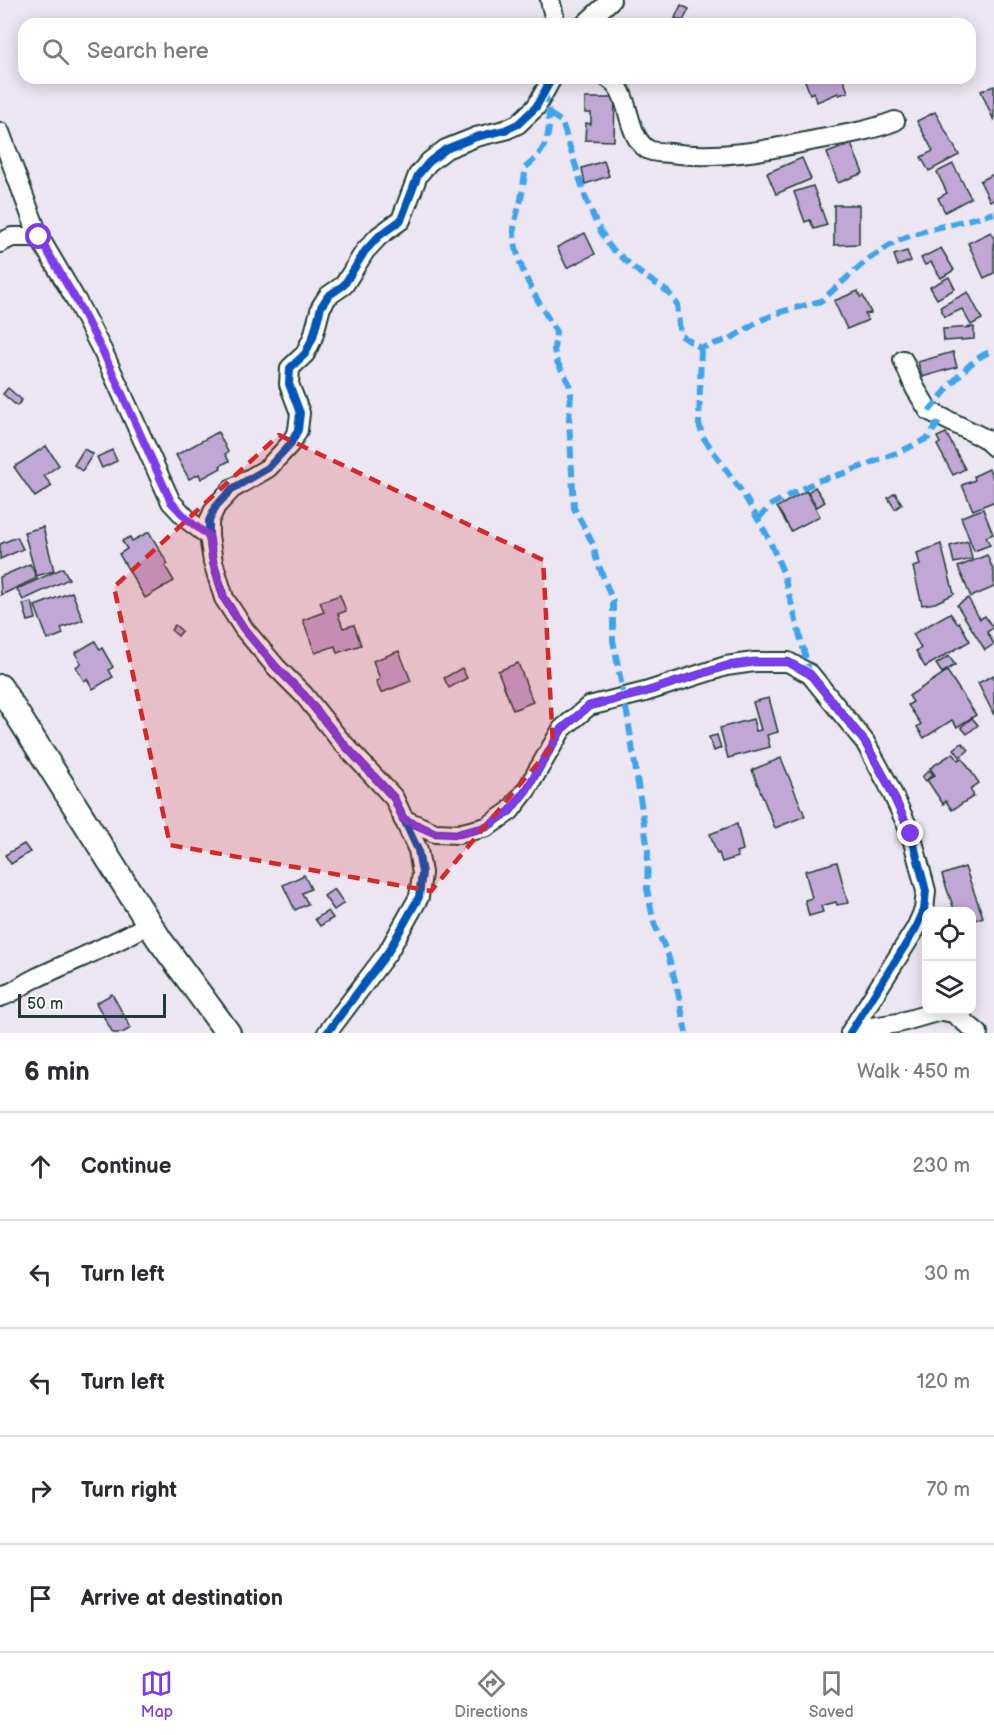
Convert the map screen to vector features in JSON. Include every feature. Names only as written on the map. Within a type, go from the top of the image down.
[{"type":"street","points":[[550,0],[554,18]]},
{"type":"street","points":[[591,18],[610,0]]},
{"type":"street","points":[[327,1033],[388,952],[419,897],[422,873],[418,850],[394,798],[340,740],[304,695],[276,667],[244,629],[224,598],[213,562],[209,521],[216,506],[232,489],[268,468],[291,443],[298,430],[300,413],[289,384],[290,368],[305,354],[313,337],[321,307],[328,296],[344,285],[372,243],[401,220],[418,175],[429,162],[446,149],[518,124],[536,107],[549,84]]},
{"type":"street","points":[[616,84],[637,134],[648,149],[693,157],[754,152],[869,131],[896,122]]},
{"type":"street","points":[[0,132],[39,237],[104,354],[171,502],[189,521],[209,536]]},
{"type":"street","points":[[0,243],[12,237],[39,237]]},
{"type":"street","points":[[903,360],[915,388],[929,411],[984,438],[994,447]]},
{"type":"street","points":[[403,819],[435,833],[458,834],[487,827],[510,811],[527,789],[562,729],[589,706],[645,692],[726,666],[754,662],[788,662],[810,674],[865,742],[911,834],[926,891],[934,907]]},
{"type":"street","points":[[0,687],[149,924],[228,1033]]},
{"type":"street","points":[[851,1032],[916,928],[924,910],[926,891]]},
{"type":"street","points":[[0,997],[13,993],[34,979],[97,952],[149,924]]},
{"type":"street","points":[[851,1032],[929,1015]]},
{"type":"street","points":[[956,1015],[978,1033]]},
{"type":"highlighted area","points":[[279,435],[543,560],[553,745],[431,891],[170,845],[114,587]]},
{"type":"building","points":[[681,5],[689,9],[684,18],[675,18]]},
{"type":"building","points":[[806,84],[845,84],[848,92],[839,95],[838,93],[817,102],[814,92],[810,94]]},
{"type":"building","points":[[994,86],[994,121],[981,91]]},
{"type":"building","points":[[585,98],[615,98],[614,141],[585,140],[586,123],[591,124],[591,113],[585,113]]},
{"type":"building","points":[[935,112],[959,155],[929,171],[921,157],[933,151],[917,121]]},
{"type":"building","points":[[851,144],[863,173],[838,183],[827,153]]},
{"type":"building","points":[[802,158],[811,179],[776,194],[767,173]]},
{"type":"building","points":[[604,161],[609,176],[585,184],[582,168]]},
{"type":"building","points":[[953,164],[971,198],[945,212],[938,198],[947,193],[937,172]]},
{"type":"building","points":[[994,174],[994,200],[990,201],[980,181]]},
{"type":"building","points":[[813,186],[827,225],[814,229],[810,220],[805,222],[794,192]]},
{"type":"building","points":[[834,205],[859,205],[859,244],[834,245]]},
{"type":"building","points":[[991,232],[994,239],[994,273],[984,278],[968,243]]},
{"type":"building","points":[[585,233],[595,254],[567,268],[557,247]]},
{"type":"building","points":[[941,248],[954,270],[941,278],[931,262],[925,265],[921,258]]},
{"type":"building","points":[[907,251],[911,261],[898,266],[894,255]]},
{"type":"building","points":[[949,277],[955,289],[937,299],[930,287]]},
{"type":"building","points":[[858,291],[871,313],[865,314],[868,320],[847,329],[834,301]]},
{"type":"building","points":[[968,292],[982,319],[971,325],[962,309],[945,317],[940,307]]},
{"type":"building","points":[[974,327],[974,339],[944,341],[943,329]]},
{"type":"building","points":[[953,352],[957,367],[922,377],[918,362]]},
{"type":"building","points":[[8,388],[22,400],[17,406],[3,394]]},
{"type":"building","points":[[218,432],[228,452],[225,454],[229,461],[201,479],[199,474],[189,479],[176,455]]},
{"type":"building","points":[[946,433],[965,469],[953,475],[937,445],[940,443],[937,437]]},
{"type":"building","points":[[46,446],[59,465],[44,476],[52,486],[35,497],[14,467]]},
{"type":"building","points":[[84,449],[93,454],[82,471],[74,465]]},
{"type":"building","points":[[112,450],[117,461],[102,468],[97,457]]},
{"type":"building","points":[[989,469],[994,481],[994,504],[993,502],[973,510],[962,485],[975,480],[974,476]]},
{"type":"building","points":[[815,487],[825,502],[817,507],[808,492]]},
{"type":"building","points":[[806,491],[820,516],[791,531],[777,507]]},
{"type":"building","points":[[895,493],[902,504],[895,509],[888,498]]},
{"type":"building","points":[[983,509],[993,534],[986,537],[990,545],[974,551],[961,517]]},
{"type":"building","points":[[43,527],[54,571],[36,576],[24,532]]},
{"type":"building","points":[[149,532],[168,564],[165,566],[174,581],[145,598],[119,554],[127,549],[122,541],[130,537],[132,541]]},
{"type":"building","points":[[17,537],[23,549],[0,559],[0,544]]},
{"type":"building","points":[[968,541],[972,559],[954,563],[950,546]]},
{"type":"building","points":[[941,544],[954,594],[935,603],[922,605],[913,567],[920,565],[917,553]]},
{"type":"building","points":[[987,555],[994,572],[994,587],[971,597],[958,567]]},
{"type":"building","points":[[30,564],[37,578],[1,595],[0,577]]},
{"type":"building","points":[[63,568],[69,579],[23,600],[17,589]]},
{"type":"building","points":[[72,592],[83,620],[61,628],[63,634],[48,640],[35,606]]},
{"type":"building","points":[[340,595],[346,611],[338,614],[343,628],[354,625],[361,645],[337,653],[335,646],[315,653],[303,620],[324,612],[320,602]]},
{"type":"building","points":[[968,598],[980,619],[985,616],[993,628],[987,632],[994,644],[985,650],[957,605]]},
{"type":"building","points":[[32,602],[36,619],[28,621],[23,604]]},
{"type":"building","points":[[950,613],[957,623],[959,622],[970,641],[925,667],[916,651],[921,648],[913,634]]},
{"type":"building","points":[[175,625],[182,631],[178,636],[171,630]]},
{"type":"building","points":[[95,641],[113,667],[109,670],[113,677],[93,689],[87,679],[84,681],[76,667],[81,663],[75,653]]},
{"type":"building","points":[[399,651],[411,681],[381,693],[376,681],[380,679],[373,661]]},
{"type":"building","points":[[949,656],[955,665],[942,673],[936,664]]},
{"type":"building","points":[[518,663],[533,702],[513,710],[498,671]]},
{"type":"building","points":[[462,668],[467,678],[449,688],[444,678]]},
{"type":"building","points":[[947,671],[976,715],[957,727],[952,720],[924,738],[917,727],[921,724],[908,705],[913,702],[909,696]]},
{"type":"building","points":[[994,675],[994,715],[978,683]]},
{"type":"building","points":[[769,698],[778,732],[767,735],[770,747],[728,758],[720,728],[753,719],[756,731],[761,730],[753,702]]},
{"type":"building","points":[[972,718],[978,725],[967,734],[961,727]]},
{"type":"building","points":[[717,735],[721,748],[714,751],[709,737]]},
{"type":"building","points":[[962,743],[969,750],[960,757],[954,749]]},
{"type":"building","points":[[953,753],[958,760],[962,758],[979,783],[970,789],[974,796],[952,810],[946,801],[943,804],[927,780],[935,775],[930,768]]},
{"type":"building","points":[[781,758],[805,816],[775,828],[752,770]]},
{"type":"building","points":[[929,770],[933,774],[926,781],[922,777]]},
{"type":"building","points":[[737,824],[743,850],[736,852],[738,857],[722,862],[710,834]]},
{"type":"building","points":[[24,844],[30,852],[11,864],[5,855]]},
{"type":"building","points":[[837,862],[848,903],[837,905],[836,902],[821,906],[823,912],[809,916],[805,900],[812,898],[805,871]]},
{"type":"building","points":[[965,867],[983,917],[976,920],[976,907],[953,907],[942,875]]},
{"type":"building","points":[[304,875],[311,889],[302,893],[308,904],[295,910],[283,885]]},
{"type":"building","points":[[334,889],[344,903],[334,910],[324,896]]},
{"type":"building","points":[[328,911],[333,918],[320,926],[315,919]]},
{"type":"building","points":[[112,994],[131,1028],[122,1033],[113,1033],[96,1003]]},
{"type":"marked path","points":[[545,91],[548,133],[542,150],[526,167],[514,227],[515,245],[529,284],[556,332],[554,349],[556,360],[569,383],[574,508],[593,544],[613,602],[613,640],[628,719],[648,850],[647,889],[654,923],[668,955],[686,1033]]},
{"type":"marked path","points":[[550,114],[562,122],[586,199],[610,247],[640,273],[668,292],[677,304],[680,335],[701,348],[730,339],[761,320],[781,312],[821,301],[867,260],[898,240],[994,213]]},
{"type":"marked path","points":[[701,348],[699,424],[703,437],[744,495],[768,537],[783,572],[810,674]]},
{"type":"marked path","points":[[929,411],[968,367],[977,359],[994,351]]},
{"type":"marked path","points":[[758,519],[771,505],[817,481],[845,473],[928,438],[942,417]]},
{"type":"cycle path","points":[[327,1033],[388,952],[419,897],[422,873],[418,850],[394,798],[340,740],[304,695],[276,667],[244,629],[224,598],[213,562],[209,521],[216,506],[232,489],[268,468],[291,443],[298,430],[300,413],[289,384],[290,368],[305,354],[313,337],[321,307],[328,296],[344,285],[365,251],[379,236],[401,220],[418,175],[429,162],[446,149],[518,124],[536,107],[549,84]]},
{"type":"cycle path","points":[[403,819],[435,833],[458,834],[487,827],[510,811],[527,789],[562,729],[589,706],[645,692],[726,666],[754,662],[788,662],[810,674],[865,742],[911,834],[926,891],[924,910],[916,928],[850,1033]]},
{"type":"route","points":[[39,237],[104,354],[171,502],[189,521],[209,536],[213,562],[224,598],[244,629],[276,667],[304,695],[340,740],[394,798],[403,819],[435,833],[458,834],[487,827],[510,811],[527,789],[562,729],[589,706],[645,692],[726,666],[754,662],[788,662],[810,674],[865,742],[911,834]]}]
